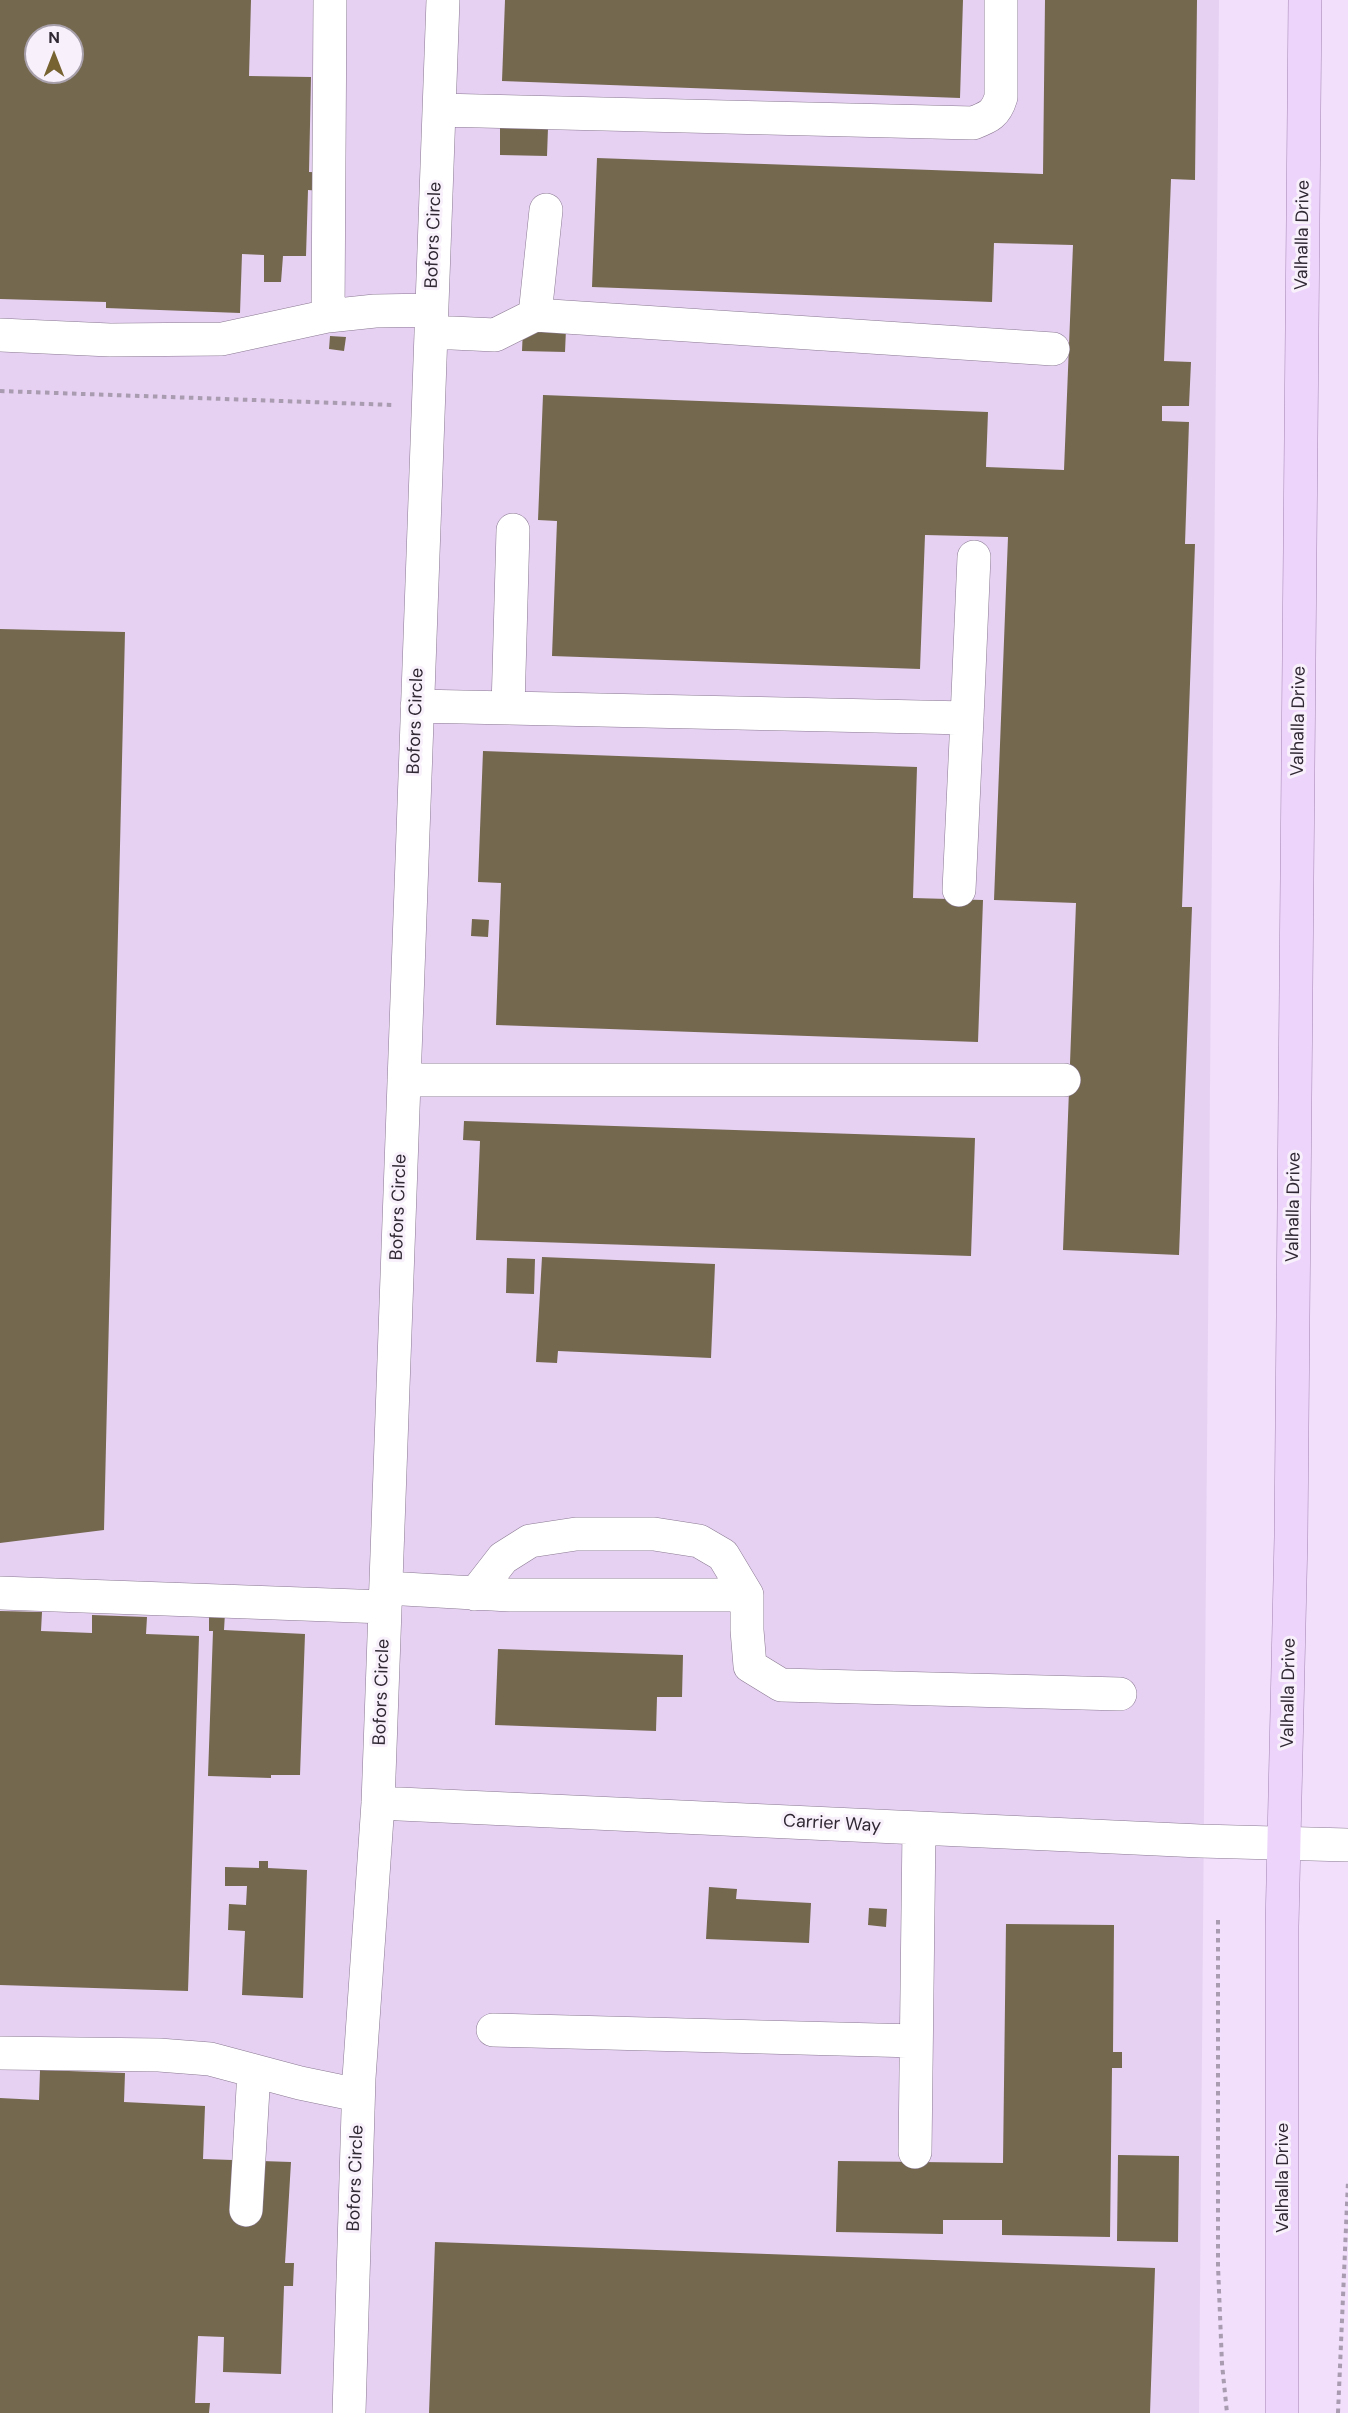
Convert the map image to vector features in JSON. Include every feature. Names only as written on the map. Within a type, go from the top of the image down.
[{"type":"main road","name":"Valhalla Drive","points":[[1282,2413],[1282,1926],[1286,1844],[1291,1526],[1305,0]]},
{"type":"street","points":[[328,316],[330,0]]},
{"type":"street","name":"Bofors Circle","points":[[349,2413],[358,2095],[378,1803],[386,1597],[442,0]]},
{"type":"street","points":[[439,110],[973,123],[991,116],[997,110],[1001,97],[1001,0]]},
{"type":"street","points":[[535,315],[546,210]]},
{"type":"street","points":[[0,335],[110,340],[222,339],[328,316],[375,311],[495,335],[535,315],[1053,349]]},
{"type":"street","points":[[508,708],[513,530]]},
{"type":"street","points":[[958,890],[974,557]]},
{"type":"street","points":[[417,706],[967,718]]},
{"type":"street","points":[[404,1080],[1064,1080]]},
{"type":"street","points":[[475,1594],[503,1558],[530,1541],[576,1534],[654,1534],[699,1541],[723,1555],[747,1594],[750,1666],[782,1684],[1120,1694]]},
{"type":"street","points":[[0,1593],[386,1597],[475,1594],[747,1594]]},
{"type":"street","name":"Carrier Way","points":[[378,1803],[1348,1845]]},
{"type":"street","points":[[915,2152],[919,1828]]},
{"type":"street","points":[[493,2030],[916,2041]]},
{"type":"street","points":[[0,2053],[159,2055],[210,2059],[358,2095]]},
{"type":"street","points":[[246,2210],[254,2071]]},
{"type":"path","points":[[0,392],[428,406]]},
{"type":"path","points":[[1218,1920],[1218,2266],[1222,2364],[1227,2413]]},
{"type":"path","points":[[1338,2413],[1348,2181]]},
{"type":"shaded area","points":[[0,0],[1219,0],[1199,2413],[0,2413]]},
{"type":"building","points":[[0,0],[251,0],[249,76],[311,77],[309,172],[337,173],[336,192],[308,190],[306,256],[283,256],[281,282],[264,282],[264,255],[242,254],[240,313],[106,308],[106,302],[0,299]]},
{"type":"building","points":[[505,0],[963,0],[960,98],[502,81]]},
{"type":"building","points":[[1045,0],[1197,0],[1195,180],[1171,179],[1164,361],[1191,362],[1189,406],[1162,406],[1162,421],[1189,422],[1185,544],[1195,544],[1182,907],[1192,907],[1179,1255],[1063,1250],[1076,903],[994,900],[1008,537],[925,535],[920,669],[552,656],[557,521],[538,520],[543,395],[988,412],[986,467],[1064,470],[1073,245],[994,243],[992,302],[592,287],[597,158],[1043,174]]},
{"type":"building","points":[[500,126],[548,128],[547,156],[500,155]]},
{"type":"building","points":[[523,328],[566,329],[565,352],[522,351]]},
{"type":"building","points":[[330,336],[346,337],[344,351],[329,349]]},
{"type":"building","points":[[0,629],[125,632],[104,1530],[0,1543]]},
{"type":"building","points":[[483,751],[917,767],[913,898],[983,900],[978,1042],[496,1025],[501,883],[478,882]]},
{"type":"building","points":[[472,919],[489,920],[488,937],[471,936]]},
{"type":"building","points":[[464,1121],[975,1138],[971,1256],[476,1240],[480,1141],[463,1140]]},
{"type":"building","points":[[542,1257],[715,1264],[711,1358],[558,1351],[557,1363],[536,1362]]},
{"type":"building","points":[[507,1258],[535,1259],[534,1294],[506,1293]]},
{"type":"building","points":[[0,1611],[42,1612],[41,1631],[92,1633],[92,1615],[147,1617],[146,1634],[199,1636],[188,1991],[0,1985]]},
{"type":"building","points":[[209,1612],[225,1613],[224,1630],[305,1634],[300,1775],[271,1775],[271,1778],[208,1776],[213,1631],[209,1631]]},
{"type":"building","points":[[498,1649],[683,1655],[682,1697],[657,1697],[656,1731],[495,1725]]},
{"type":"building","points":[[259,1861],[268,1861],[268,1868],[307,1870],[303,1998],[242,1995],[245,1931],[228,1930],[229,1904],[246,1905],[247,1886],[225,1886],[225,1867],[259,1868]]},
{"type":"building","points":[[709,1887],[737,1889],[736,1899],[811,1903],[809,1943],[706,1939]]},
{"type":"building","points":[[869,1908],[887,1909],[886,1927],[868,1925]]},
{"type":"building","points":[[1006,1924],[1114,1925],[1113,2052],[1122,2052],[1122,2068],[1112,2068],[1110,2237],[1002,2235],[1002,2220],[943,2220],[943,2234],[836,2232],[838,2161],[1003,2163]]},
{"type":"building","points":[[40,2070],[125,2073],[124,2102],[205,2106],[203,2159],[291,2162],[285,2263],[294,2263],[293,2286],[284,2286],[281,2374],[223,2372],[224,2337],[198,2336],[195,2403],[210,2403],[209,2413],[0,2413],[0,2098],[39,2100]]},
{"type":"building","points":[[1118,2155],[1179,2156],[1178,2242],[1117,2241]]},
{"type":"building","points":[[435,2242],[1155,2268],[1150,2413],[429,2413]]}]
